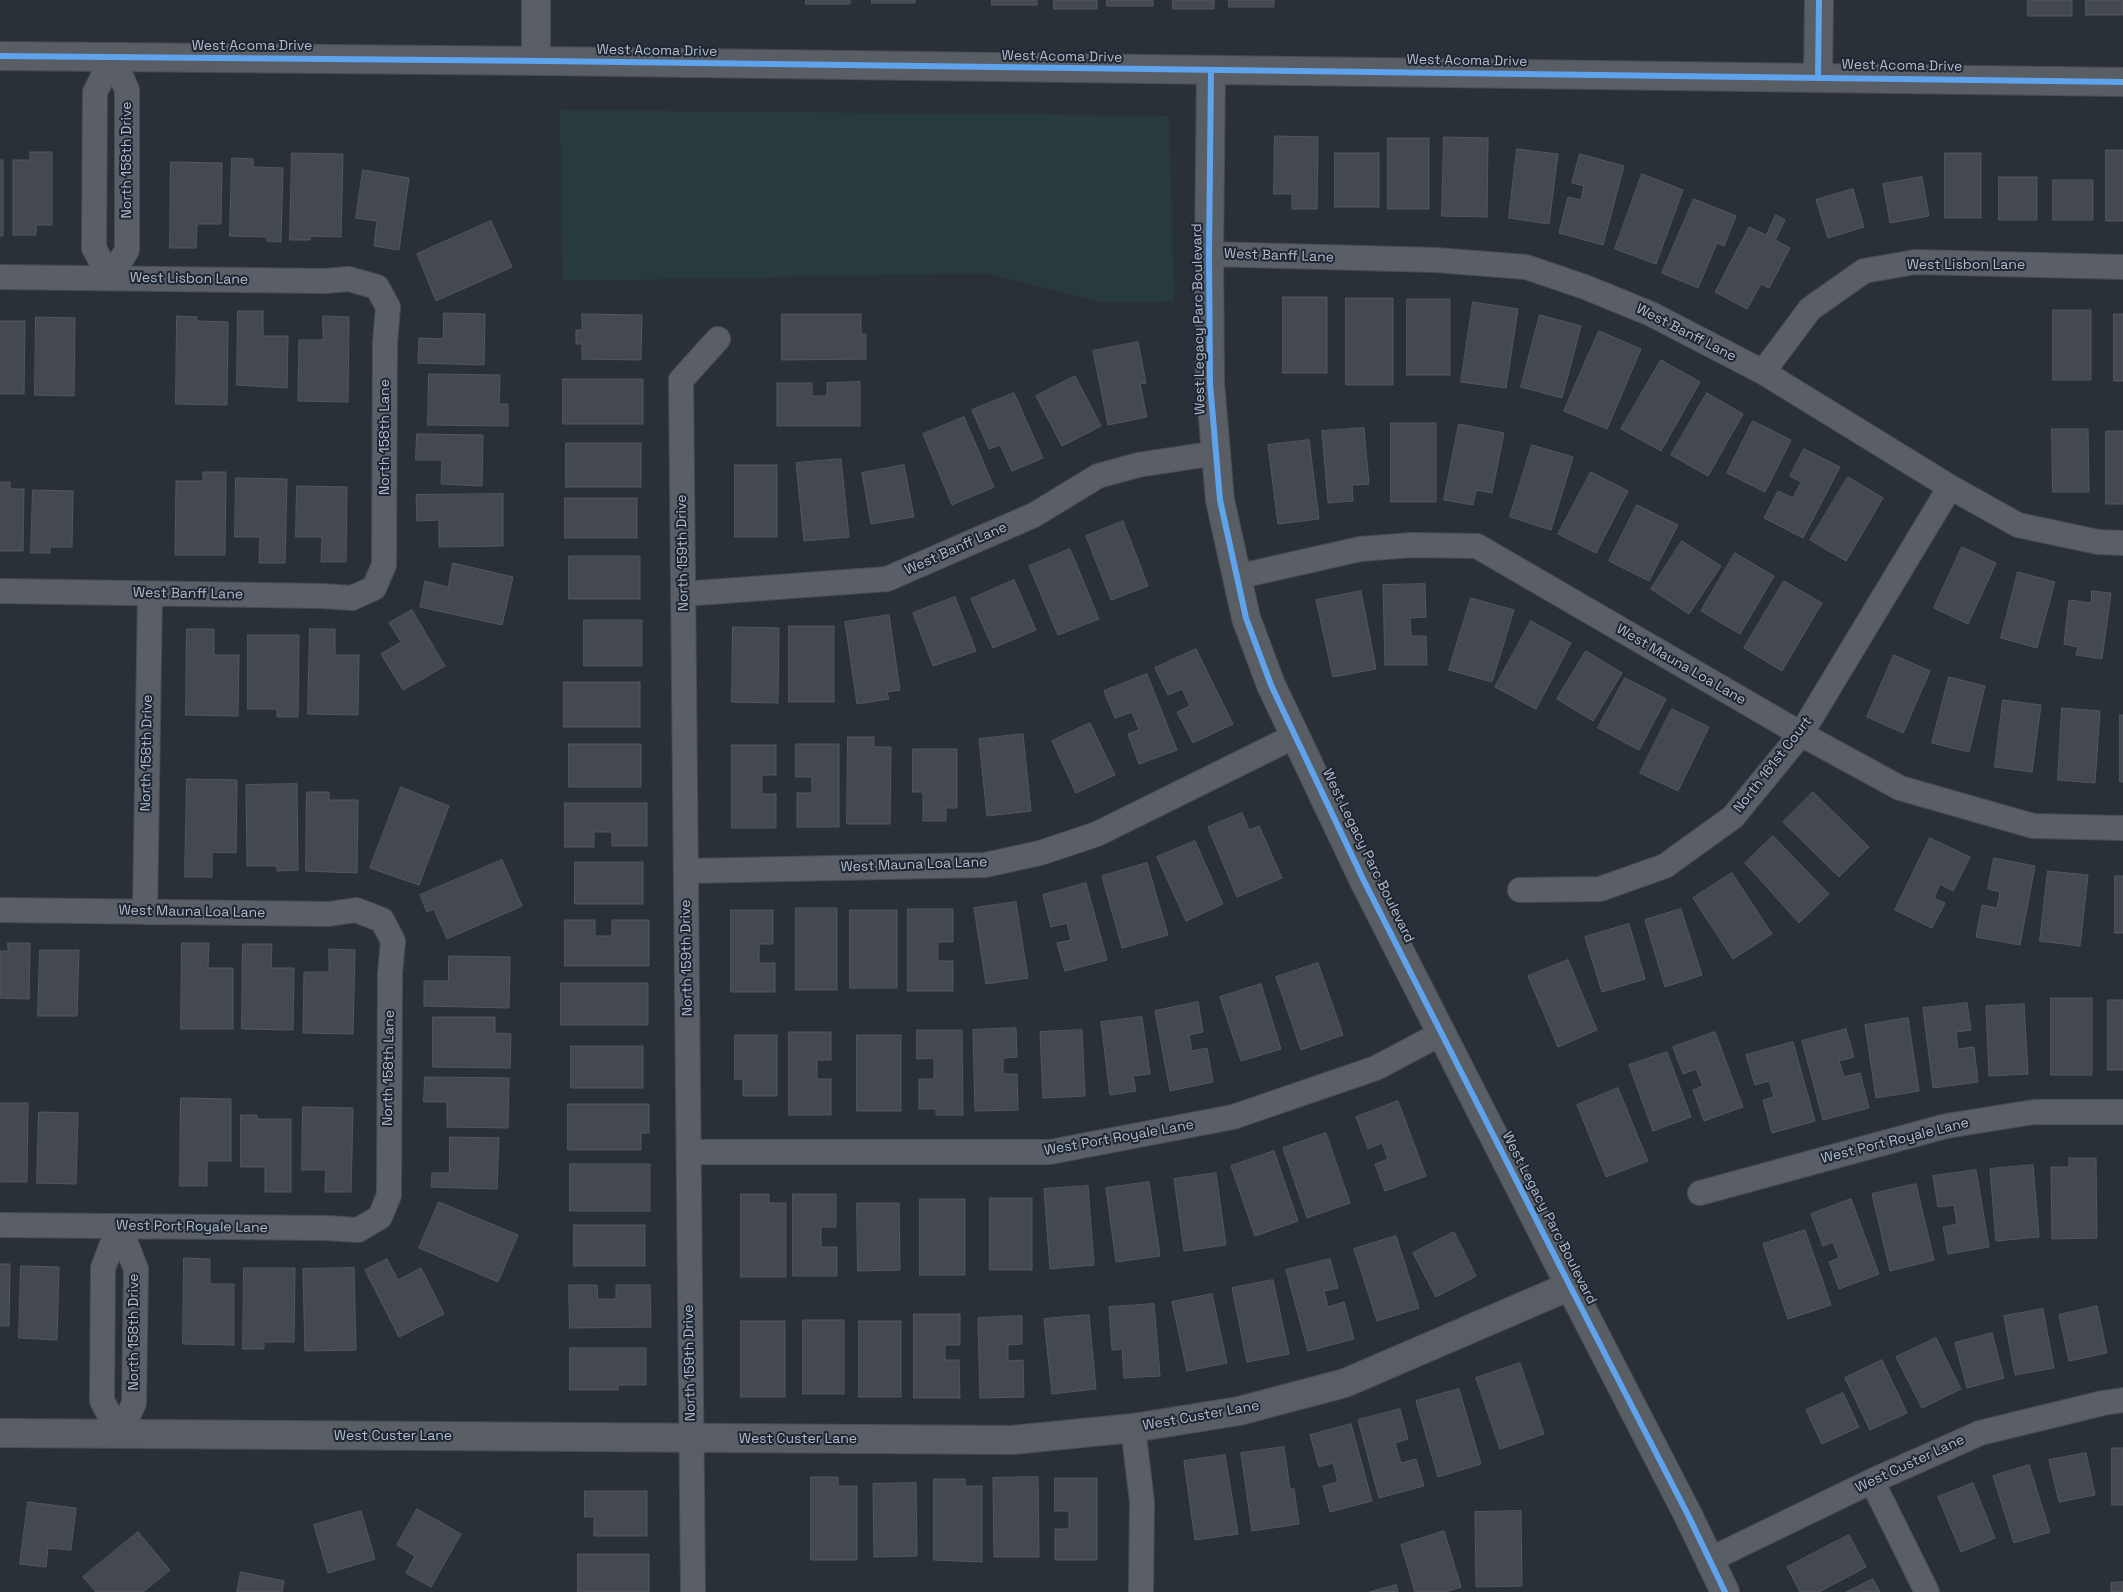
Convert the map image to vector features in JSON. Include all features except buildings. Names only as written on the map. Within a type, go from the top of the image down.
[{"type":"street","points":[[536,0],[536,61]]},
{"type":"street","points":[[1818,78],[1819,0]]},
{"type":"street","name":"West Acoma Drive","points":[[0,56],[536,61],[2123,82]]},
{"type":"street","points":[[110,278],[94,248],[95,92],[113,58]]},
{"type":"street","name":"North 158th Drive","points":[[110,278],[127,250],[127,90],[113,58]]},
{"type":"street","name":"West Legacy Parc Boulevard","points":[[1211,71],[1208,254],[1210,383],[1220,500],[1246,618],[1271,686],[1364,880],[1688,1514],[1725,1592]]},
{"type":"street","points":[[95,189],[127,190]]},
{"type":"street","name":"West Banff Lane","points":[[1208,254],[1436,260],[1526,267],[1585,287],[1651,314],[1763,372],[1950,487],[2018,525],[2098,542],[2123,543]]},
{"type":"street","name":"West Lisbon Lane","points":[[1763,372],[1810,310],[1864,271],[1915,262],[2123,267]]},
{"type":"street","name":"West Lisbon Lane","points":[[0,277],[324,281],[349,279],[377,287]]},
{"type":"street","name":"North 158th Lane","points":[[374,588],[384,565],[385,352],[388,307],[377,287]]},
{"type":"street","name":"North 159th Drive","points":[[693,1592],[681,380],[718,339]]},
{"type":"street","name":"West Banff Lane","points":[[683,594],[887,579],[1034,515],[1098,476],[1138,465],[1216,453]]},
{"type":"street","name":"North 161st Court","points":[[1520,890],[1600,889],[1665,866],[1733,817],[1801,734],[1950,487]]},
{"type":"street","name":"West Mauna Loa Lane","points":[[1236,577],[1360,549],[1412,545],[1477,546],[1801,734],[1900,788],[2033,826],[2123,828]]},
{"type":"street","name":"West Banff Lane","points":[[0,592],[352,598],[374,588]]},
{"type":"street","name":"North 158th Drive","points":[[145,912],[150,594]]},
{"type":"street","name":"West Mauna Loa Lane","points":[[686,871],[985,865],[1040,853],[1097,834],[1294,736]]},
{"type":"street","name":"West Mauna Loa Lane","points":[[0,910],[330,914],[356,910],[382,920]]},
{"type":"street","name":"North 158th Lane","points":[[380,1218],[390,1195],[390,984],[393,941],[382,920]]},
{"type":"street","name":"West Port Royale Lane","points":[[688,1152],[1050,1152],[1233,1116],[1376,1068],[1442,1033]]},
{"type":"street","name":"West Port Royale Lane","points":[[1700,1193],[1946,1126],[2034,1112],[2123,1112]]},
{"type":"street","name":"West Port Royale Lane","points":[[0,1225],[327,1228],[358,1230],[380,1218]]},
{"type":"street","points":[[119,1226],[103,1268],[102,1401],[120,1434]]},
{"type":"street","name":"North 158th Drive","points":[[119,1226],[136,1269],[134,1403],[120,1434]]},
{"type":"street","name":"West Custer Lane","points":[[0,1433],[1012,1440],[1133,1428],[1239,1411],[1345,1383],[1570,1286]]},
{"type":"street","points":[[102,1314],[135,1315]]},
{"type":"street","name":"West Custer Lane","points":[[1709,1560],[1872,1481],[1980,1433],[2068,1410],[2123,1400]]},
{"type":"street","points":[[1133,1428],[1142,1502],[1141,1592]]},
{"type":"street","points":[[1872,1481],[1927,1592]]},
{"type":"green space","points":[[560,110],[1169,116],[1174,301],[1102,302],[986,273],[563,281]]},
{"type":"cycle path","points":[[1818,78],[1819,0]]},
{"type":"cycle path","points":[[0,56],[546,61],[2123,82]]},
{"type":"cycle path","points":[[1211,71],[1210,383],[1220,500],[1246,618],[1271,685],[1364,881],[1688,1515],[1725,1592]]}]
